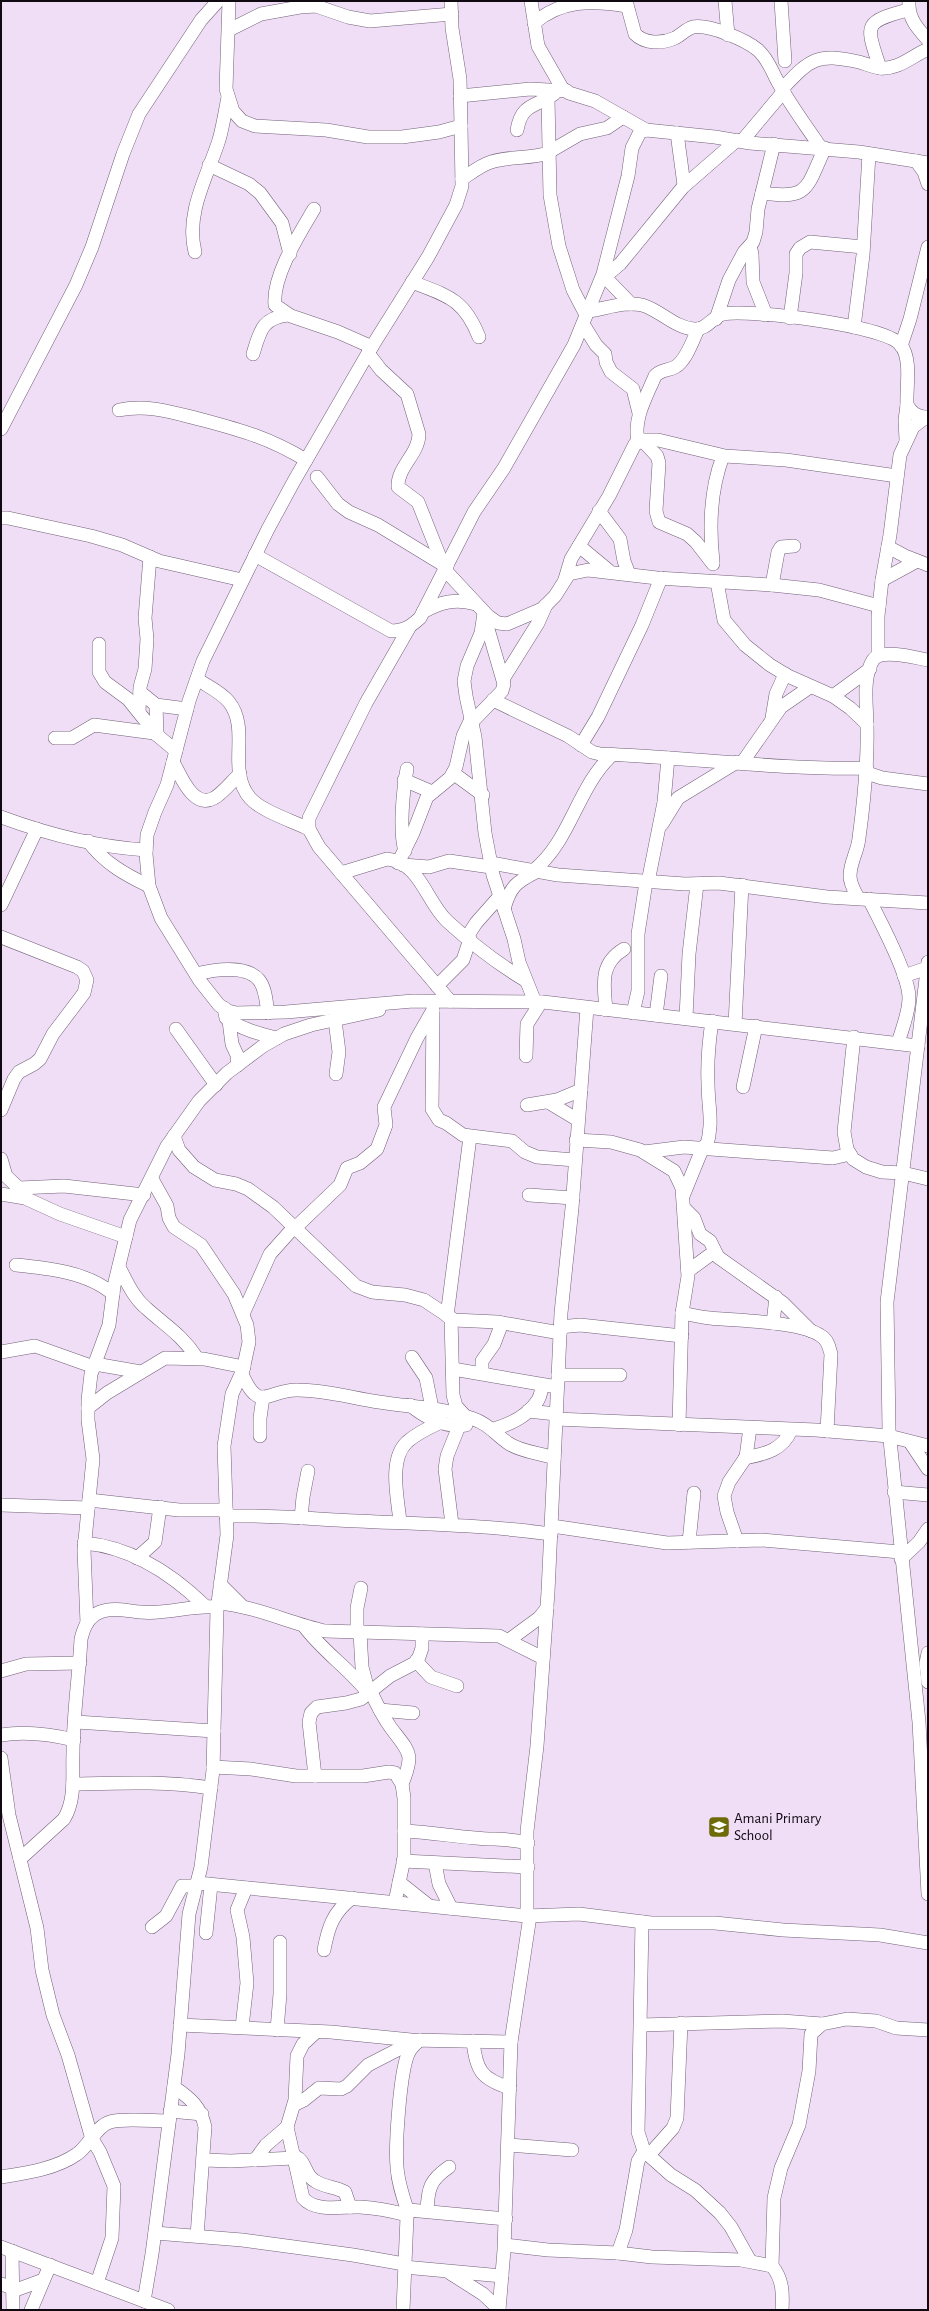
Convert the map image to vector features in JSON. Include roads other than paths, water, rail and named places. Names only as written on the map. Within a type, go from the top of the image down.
[{"type":"street","points":[[1,429],[76,285],[92,247],[123,154],[139,114],[201,20],[218,1]]},
{"type":"street","points":[[229,1],[226,89],[233,111],[242,121],[255,126],[326,130],[368,136],[402,137],[439,132],[461,126]]},
{"type":"street","points":[[277,1038],[246,1029],[227,1015],[196,974],[161,918],[149,886],[146,850],[147,836],[155,812],[168,785],[187,709],[197,679],[218,629],[242,580],[306,460],[370,350],[428,258],[456,205],[462,179],[461,126],[460,96],[451,1]]},
{"type":"street","points":[[531,1],[538,46],[555,80],[563,91]]},
{"type":"street","points":[[718,1],[725,7],[731,36]]},
{"type":"street","points":[[781,1],[785,61]]},
{"type":"street","points":[[534,23],[551,8],[574,2],[627,3],[633,28],[638,37],[658,42],[668,41],[680,34],[731,36],[761,54],[769,62],[783,90],[823,148]]},
{"type":"street","points":[[880,68],[870,38],[870,29],[873,22],[908,5],[912,22],[928,40]]},
{"type":"street","points":[[229,30],[261,14],[300,7],[316,6],[348,17],[370,21],[452,14]]},
{"type":"street","points":[[603,278],[620,264],[684,185],[740,141],[783,90],[809,64],[820,58],[834,57],[880,68],[900,65],[928,49]]},
{"type":"street","points":[[761,54],[785,61],[809,64]]},
{"type":"street","points":[[460,96],[530,90],[563,91],[595,101],[646,130],[740,141],[823,148],[922,162],[927,179]]},
{"type":"street","points":[[517,130],[520,116],[524,110],[563,91]]},
{"type":"street","points":[[195,252],[193,245],[195,213],[223,124],[228,96]]},
{"type":"street","points":[[548,99],[550,195],[559,246],[573,290],[586,317],[596,345],[605,354],[606,362],[611,372],[633,389],[639,413]]},
{"type":"street","points":[[462,179],[490,162],[512,158],[534,158],[549,153],[580,134],[607,128],[623,117]]},
{"type":"street","points":[[450,1001],[319,847],[309,829],[310,818],[321,792],[366,703],[409,628],[420,618],[474,512],[504,468],[553,378],[566,360],[603,278],[628,176],[632,148],[637,136],[646,130]]},
{"type":"street","points":[[677,133],[684,185]]},
{"type":"street","points":[[716,319],[729,280],[744,252],[750,246],[756,232],[758,209],[774,144]]},
{"type":"street","points":[[762,193],[783,196],[797,194],[804,189],[823,148]]},
{"type":"street","points":[[854,327],[863,247],[869,154]]},
{"type":"street","points":[[209,165],[249,184],[260,193],[282,222],[290,254]]},
{"type":"street","points":[[314,209],[290,254],[274,300],[274,305],[279,310],[288,314],[338,332],[370,350],[381,370],[407,394],[419,434],[419,441],[402,469],[398,481],[398,487],[418,502],[445,568]]},
{"type":"street","points":[[790,318],[796,273],[795,259],[800,248],[810,242],[863,247]]},
{"type":"street","points":[[750,246],[752,254],[753,282],[766,315]]},
{"type":"street","points":[[901,346],[910,319],[928,247]]},
{"type":"street","points":[[603,278],[631,304]]},
{"type":"street","points":[[412,282],[446,296],[460,304],[470,316],[479,337]]},
{"type":"street","points":[[586,317],[631,304],[643,306],[684,327],[698,329]]},
{"type":"street","points":[[253,354],[262,326],[277,316],[288,314]]},
{"type":"street","points":[[713,564],[696,542],[687,534],[659,522],[656,511],[659,463],[657,456],[640,441],[636,430],[639,413],[655,376],[659,371],[677,366],[685,356],[698,329],[722,314],[766,315],[854,327],[879,332],[901,346],[906,357],[906,440]]},
{"type":"street","points":[[907,405],[911,412],[917,416],[927,418]]},
{"type":"street","points":[[119,410],[136,407],[156,408],[250,432],[278,443],[306,460]]},
{"type":"street","points":[[878,655],[879,606],[900,455],[913,427],[927,418]]},
{"type":"street","points":[[640,441],[683,445],[723,456],[793,461],[897,476]]},
{"type":"street","points":[[565,579],[571,559],[599,511],[628,455],[640,441]]},
{"type":"street","points":[[723,456],[715,477],[712,497],[711,543],[716,582],[724,620],[745,645],[770,665],[810,687],[832,696],[850,708],[867,724]]},
{"type":"street","points":[[318,477],[338,504],[349,512],[378,525],[445,568],[482,611],[503,679],[502,691],[472,719],[463,736],[453,773],[450,778],[427,797],[400,864]]},
{"type":"street","points":[[599,511],[620,539],[624,561],[629,574]]},
{"type":"street","points":[[1,518],[8,518],[92,536],[122,545],[150,557],[192,570],[242,580]]},
{"type":"street","points":[[579,546],[610,571]]},
{"type":"street","points":[[772,586],[778,552],[781,548],[794,546]]},
{"type":"street","points":[[888,547],[922,563]]},
{"type":"street","points":[[255,556],[380,626],[391,631],[400,631],[409,628]]},
{"type":"street","points":[[139,712],[140,692],[145,669],[145,618],[150,557]]},
{"type":"street","points":[[882,580],[922,563]]},
{"type":"street","points":[[423,612],[446,602],[465,601],[498,622],[508,624],[542,609],[555,596],[569,574],[578,571],[610,571],[661,578],[819,590],[879,606]]},
{"type":"street","points":[[581,745],[598,717],[642,625],[661,578]]},
{"type":"street","points":[[503,679],[538,623],[547,604]]},
{"type":"street","points":[[482,611],[481,633],[467,666],[464,681],[472,719],[483,795],[485,833],[491,865],[525,980],[538,1002]]},
{"type":"street","points":[[99,644],[99,672],[105,682],[128,699],[175,757],[192,794],[207,800],[214,798],[240,774]]},
{"type":"street","points":[[898,1043],[909,999],[904,976],[889,937],[850,878],[850,870],[859,840],[867,770],[866,688],[873,660],[878,655],[894,654],[928,660]]},
{"type":"street","points":[[832,696],[870,669]]},
{"type":"street","points":[[772,720],[776,694],[786,674]]},
{"type":"street","points":[[197,679],[222,696],[236,712],[240,729],[238,755],[240,774],[244,789],[250,798],[262,807],[309,829]]},
{"type":"street","points":[[658,831],[678,798],[739,762],[781,707],[810,687]]},
{"type":"street","points":[[140,692],[156,705],[187,709]]},
{"type":"street","points":[[493,700],[568,736],[592,752],[612,755],[739,762],[802,768],[867,770],[928,784]]},
{"type":"street","points":[[156,705],[156,734]]},
{"type":"street","points":[[56,738],[72,738],[94,725],[156,734]]},
{"type":"street","points":[[437,986],[463,960],[469,938],[476,922],[502,903],[514,885],[534,872],[550,855],[595,773],[612,755]]},
{"type":"street","points":[[633,1013],[638,991],[639,928],[658,831],[668,758]]},
{"type":"street","points":[[453,773],[483,795]]},
{"type":"street","points":[[405,851],[402,831],[406,775],[432,792]]},
{"type":"street","points":[[1,817],[107,846],[146,850]]},
{"type":"street","points":[[1,904],[37,828]]},
{"type":"street","points":[[88,841],[103,858],[122,872],[149,886]]},
{"type":"street","points":[[341,873],[386,859],[400,864],[429,867],[449,861],[491,865],[534,872],[647,882],[742,885],[827,897],[928,903]]},
{"type":"street","points":[[400,864],[416,876],[446,919],[511,972],[525,980]]},
{"type":"street","points":[[686,1018],[689,954],[696,884]]},
{"type":"street","points":[[735,1024],[742,885]]},
{"type":"street","points":[[1,937],[77,967],[83,971],[87,980],[84,993],[54,1034],[40,1059],[19,1072],[14,1079],[1,1110]]},
{"type":"street","points":[[606,1010],[604,985],[607,967],[610,959],[624,949]]},
{"type":"street","points":[[904,976],[928,965],[922,1040],[903,1173],[887,1302],[889,1436],[926,1806],[928,1894]]},
{"type":"street","points":[[196,974],[224,969],[239,970],[253,975],[263,986],[268,1013]]},
{"type":"street","points":[[656,1015],[661,976]]},
{"type":"street","points":[[227,1015],[236,1013],[268,1013],[418,1001],[433,1006],[450,1001],[538,1002],[898,1043],[922,1040]]},
{"type":"street","points":[[20,1859],[64,1819],[72,1800],[74,1740],[81,1639],[86,1623],[84,1543],[93,1459],[88,1408],[94,1366],[108,1325],[113,1292],[130,1220],[174,1136],[199,1101],[238,1065],[263,1046],[277,1038],[311,1025],[418,1001]]},
{"type":"street","points":[[526,1056],[527,1024],[538,1002]]},
{"type":"street","points":[[433,1006],[432,1111],[439,1120],[463,1135],[501,1138],[512,1141],[525,1152],[537,1157],[575,1160]]},
{"type":"street","points":[[243,1314],[270,1254],[296,1226],[340,1184],[348,1168],[370,1156],[377,1149],[386,1125],[384,1107],[433,1006]]},
{"type":"street","points":[[499,2309],[505,2245],[511,2042],[528,1916],[527,1831],[537,1746],[547,1608],[560,1330],[573,1198],[576,1140],[587,1008]]},
{"type":"street","points":[[227,1015],[232,1044],[237,1055],[238,1065]]},
{"type":"street","points":[[335,1020],[339,1052],[336,1074]]},
{"type":"street","points":[[684,1202],[711,1133],[708,1082],[712,1021]]},
{"type":"street","points":[[743,1087],[756,1026]]},
{"type":"street","points":[[176,1029],[216,1085]]},
{"type":"street","points":[[854,1037],[844,1132],[847,1149],[853,1159],[866,1167],[882,1172],[903,1173],[928,1179]]},
{"type":"street","points":[[527,1105],[548,1102],[581,1090]]},
{"type":"street","points":[[548,1102],[578,1120]]},
{"type":"street","points":[[174,1136],[179,1150],[194,1167],[215,1180],[236,1184],[248,1189],[274,1207],[296,1226],[314,1247],[356,1286],[372,1292],[424,1300],[449,1317],[471,1322],[502,1323],[560,1330],[580,1325],[682,1336]]},
{"type":"street","points":[[452,1524],[446,1469],[447,1456],[462,1421],[453,1395],[453,1369],[449,1317],[470,1136]]},
{"type":"street","points":[[576,1140],[611,1142],[644,1152],[674,1172],[682,1188],[688,1271],[682,1313],[680,1425]]},
{"type":"street","points":[[644,1152],[684,1146],[833,1158],[850,1154]]},
{"type":"street","points":[[1,1159],[6,1176],[31,1201]]},
{"type":"street","points":[[144,2301],[155,2233],[174,2087],[189,1914],[197,1885],[213,1767],[213,1606],[220,1584],[227,1535],[224,1446],[232,1394],[243,1370],[249,1342],[247,1325],[234,1294],[201,1245],[174,1227],[169,1218],[167,1206],[152,1179]]},
{"type":"street","points":[[19,1188],[64,1186],[144,1195]]},
{"type":"street","points":[[1,1194],[31,1201],[60,1214],[126,1237]]},
{"type":"street","points":[[529,1195],[573,1198]]},
{"type":"street","points":[[684,1202],[694,1218],[700,1234],[710,1241],[714,1252],[724,1262],[750,1277],[776,1297],[811,1331]]},
{"type":"street","points":[[688,1271],[714,1252]]},
{"type":"street","points":[[16,1265],[80,1276],[145,1307]]},
{"type":"street","points":[[119,1267],[133,1294],[145,1307],[181,1336],[197,1358]]},
{"type":"street","points":[[772,1323],[776,1297]]},
{"type":"street","points":[[682,1313],[708,1318],[772,1323],[811,1331],[822,1336],[828,1342],[830,1354],[827,1431]]},
{"type":"street","points":[[482,1373],[482,1361],[494,1344],[502,1323]]},
{"type":"street","points":[[1,1352],[35,1346],[94,1366],[141,1372]]},
{"type":"street","points":[[412,1357],[426,1378],[432,1408]]},
{"type":"street","points":[[88,1408],[107,1393],[165,1358],[197,1358],[243,1370]]},
{"type":"street","points":[[453,1369],[543,1385],[558,1381],[620,1375]]},
{"type":"street","points":[[243,1370],[253,1394],[263,1397],[294,1389],[312,1390],[337,1396],[432,1408],[462,1421]]},
{"type":"street","points":[[494,1429],[516,1421],[528,1411],[538,1400],[543,1385]]},
{"type":"street","points":[[260,1436],[260,1418],[263,1397]]},
{"type":"street","points":[[410,1405],[427,1419],[439,1423],[462,1421],[482,1422],[494,1429],[508,1443],[554,1458]]},
{"type":"street","points":[[528,1411],[556,1416],[680,1425],[827,1431],[889,1436],[928,1446]]},
{"type":"street","points":[[400,1522],[397,1490],[398,1456],[406,1443],[439,1423]]},
{"type":"street","points":[[737,1541],[726,1512],[724,1496],[729,1482],[745,1458],[750,1428]]},
{"type":"street","points":[[745,1458],[772,1451],[779,1447],[785,1442],[791,1430]]},
{"type":"street","points":[[910,1442],[928,1469]]},
{"type":"street","points":[[301,1518],[308,1471]]},
{"type":"street","points":[[894,1492],[928,1495]]},
{"type":"street","points":[[689,1542],[694,1493]]},
{"type":"street","points":[[1,1505],[88,1504],[301,1518],[452,1524],[551,1530],[666,1543],[761,1540],[901,1555],[919,1542],[928,1529]]},
{"type":"street","points":[[138,1558],[154,1542],[160,1508]]},
{"type":"street","points":[[84,1543],[110,1546],[138,1558],[184,1585],[213,1606]]},
{"type":"street","points":[[220,1584],[242,1606]]},
{"type":"street","points":[[361,1588],[357,1608],[358,1633],[362,1667],[369,1693]]},
{"type":"street","points":[[86,1623],[94,1615],[108,1610],[154,1612],[195,1606],[242,1606],[304,1626],[358,1633],[397,1631],[422,1634],[477,1634],[500,1636],[543,1658]]},
{"type":"street","points":[[509,1640],[539,1618],[547,1608]]},
{"type":"street","points":[[304,1626],[312,1637],[345,1667],[369,1693],[392,1729],[406,1746],[409,1753],[407,1772],[402,1784]]},
{"type":"street","points":[[315,1776],[309,1722],[311,1713],[318,1707],[346,1704],[369,1693],[390,1676],[416,1661],[422,1648],[422,1634]]},
{"type":"street","points":[[914,1680],[928,1682],[926,1663],[928,1653]]},
{"type":"street","points":[[416,1661],[431,1677],[457,1686]]},
{"type":"street","points":[[1,1671],[26,1664],[80,1663]]},
{"type":"street","points":[[380,1710],[413,1714]]},
{"type":"street","points":[[76,1722],[214,1731]]},
{"type":"street","points":[[1,1735],[18,1732],[46,1734],[74,1740]]},
{"type":"street","points":[[1,1758],[9,1815],[37,1928],[42,1970],[53,2014],[68,2055],[92,2139],[100,2152],[114,2186],[112,2238],[97,2283]]},
{"type":"street","points":[[213,1767],[296,1776],[363,1776],[389,1772],[395,1773],[402,1784],[404,1798],[403,1861],[395,1902]]},
{"type":"street","points":[[73,1784],[134,1781],[186,1784],[211,1788]]},
{"type":"street","points":[[404,1831],[451,1834],[476,1838],[506,1838],[528,1843]]},
{"type":"street","points":[[403,1861],[528,1867]]},
{"type":"street","points":[[435,1863],[440,1884],[451,1908]]},
{"type":"street","points":[[399,1882],[428,1905]]},
{"type":"street","points":[[206,1933],[211,1884]]},
{"type":"street","points":[[152,1927],[166,1916],[182,1886],[211,1884],[528,1916],[579,1914],[642,1922],[715,1923],[783,1930],[880,1935],[928,1943]]},
{"type":"street","points":[[242,2027],[247,1983],[243,1937],[237,1910],[246,1888]]},
{"type":"street","points":[[324,1950],[327,1932],[334,1916],[341,1906],[352,1898]]},
{"type":"street","points":[[642,1922],[641,2025],[638,2057],[638,2132],[646,2153],[671,2174],[695,2190],[720,2213],[731,2227],[750,2261]]},
{"type":"street","points":[[280,1942],[281,2030],[299,2049]]},
{"type":"street","points":[[641,2025],[782,2021],[822,2024],[847,2019],[876,2021],[896,2028],[920,2031],[928,2030]]},
{"type":"street","points":[[618,2253],[626,2230],[638,2161],[673,2128],[677,2118],[681,2023]]},
{"type":"street","points":[[782,2310],[783,2291],[780,2278],[772,2266],[774,2198],[781,2168],[799,2125],[809,2071],[811,2034],[822,2024]]},
{"type":"street","points":[[180,2025],[316,2032],[416,2044],[473,2041],[511,2042]]},
{"type":"street","points":[[316,2032],[299,2049],[297,2056],[294,2105],[287,2127],[303,2198],[312,2204],[326,2207],[350,2207],[394,2211],[407,2214]]},
{"type":"street","points":[[473,2041],[476,2059],[482,2074],[496,2084],[510,2088]]},
{"type":"street","points":[[294,2105],[304,2100],[318,2088],[341,2089],[347,2086],[368,2065],[399,2049],[416,2044]]},
{"type":"street","points":[[403,2310],[407,2214],[400,2188],[397,2166],[403,2070],[416,2044]]},
{"type":"street","points":[[174,2087],[198,2106],[202,2114],[205,2127],[204,2160],[197,2236]]},
{"type":"street","points":[[1,2178],[28,2172],[60,2162],[78,2154],[110,2122],[202,2114]]},
{"type":"street","points":[[255,2160],[266,2145],[287,2127]]},
{"type":"street","points":[[509,2145],[572,2150]]},
{"type":"street","points":[[204,2160],[255,2160],[294,2157],[304,2162],[312,2180],[345,2192],[350,2207]]},
{"type":"street","points":[[427,2211],[433,2178],[449,2167]]},
{"type":"street","points":[[326,2207],[330,2186]]},
{"type":"street","points":[[407,2214],[412,2209],[506,2219]]},
{"type":"street","points":[[155,2233],[197,2236],[353,2255],[404,2266],[448,2272],[502,2276]]},
{"type":"street","points":[[505,2245],[548,2250],[618,2253],[652,2257],[750,2261],[772,2266]]},
{"type":"street","points":[[13,2310],[9,2288],[6,2249],[168,2310]]},
{"type":"street","points":[[31,2310],[50,2265]]},
{"type":"street","points":[[448,2272],[488,2299],[499,2309]]},
{"type":"street","points":[[478,2275],[488,2299]]},
{"type":"street","points":[[9,2288],[43,2280]]},
{"type":"place","name":"Amani Primary School","points":[[719,1827]]}]
